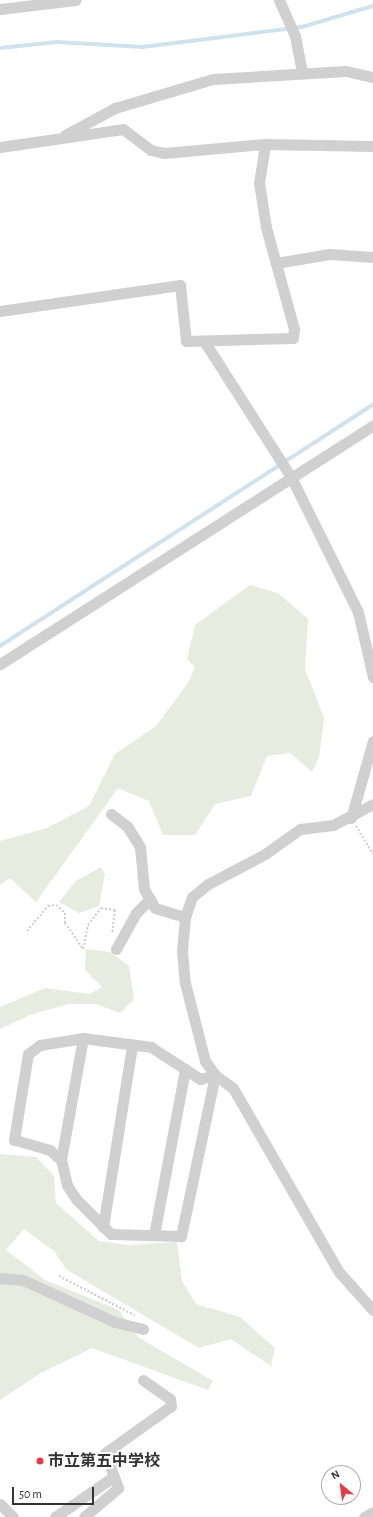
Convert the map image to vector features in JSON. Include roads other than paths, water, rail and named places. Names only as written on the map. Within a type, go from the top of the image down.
[{"type":"street","points":[[0,9],[75,0]]},
{"type":"street","points":[[279,0],[295,36],[302,73]]},
{"type":"street","points":[[64,138],[114,108],[152,94],[213,79],[346,71],[373,77]]},
{"type":"street","points":[[0,147],[122,129],[151,150],[164,153],[265,144],[373,146]]},
{"type":"street","points":[[0,311],[180,285],[186,341],[293,338],[294,329],[276,263],[259,183],[265,144]]},
{"type":"street","points":[[276,263],[329,254],[373,258]]},
{"type":"street","points":[[204,341],[279,456],[291,477],[358,612],[373,677]]},
{"type":"street","points":[[0,664],[373,425]]},
{"type":"street","points":[[351,818],[373,741]]},
{"type":"street","points":[[373,804],[351,818],[333,825],[300,829],[265,854],[208,884],[192,897],[185,917],[185,983],[205,1061],[214,1075],[233,1088],[339,1272],[373,1310]]},
{"type":"street","points":[[111,814],[127,826],[140,847],[144,890],[155,908],[185,917]]},
{"type":"street","points":[[116,949],[136,913],[150,899]]},
{"type":"street","points":[[61,1160],[50,1150],[14,1140],[28,1054],[40,1045],[83,1038],[151,1047],[200,1079],[214,1075]]},
{"type":"street","points":[[83,1038],[61,1160],[70,1190],[110,1234],[181,1236],[214,1075]]},
{"type":"street","points":[[103,1227],[132,1045]]},
{"type":"street","points":[[154,1235],[185,1069]]},
{"type":"street","points":[[0,1278],[23,1280],[115,1322],[143,1329]]},
{"type":"street","points":[[84,1517],[118,1488],[105,1453],[171,1406],[170,1399],[143,1380]]},
{"type":"street","points":[[55,1517],[113,1477]]},
{"type":"street","points":[[0,1504],[13,1517]]},
{"type":"street","points":[[364,1517],[373,1512]]},
{"type":"waterway","points":[[0,48],[57,42],[143,47],[302,27],[373,6]]},
{"type":"waterway","points":[[0,646],[373,405]]},
{"type":"place","name":"市立第五中学校","points":[[40,1461]]}]
